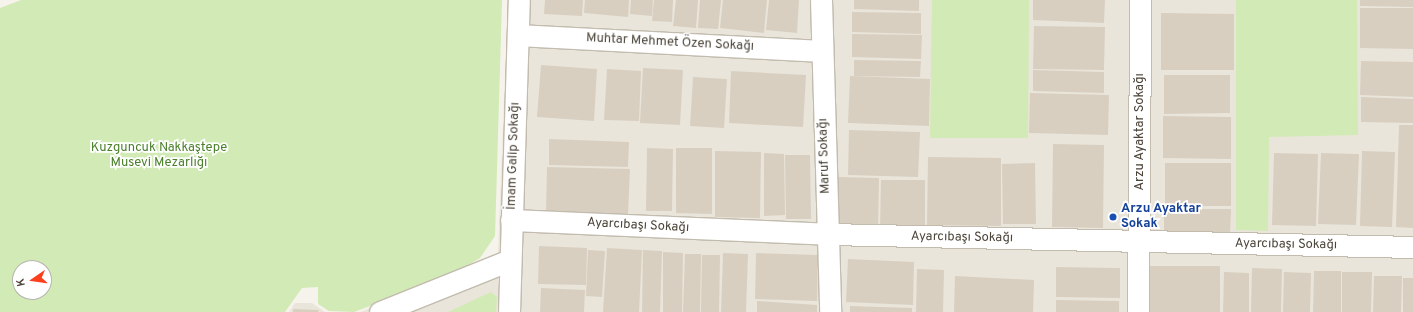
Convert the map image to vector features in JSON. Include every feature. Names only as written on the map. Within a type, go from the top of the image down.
[{"type":"street","name":"İmam Galip Sokağı","points":[[509,312],[519,0]]},
{"type":"street","name":"Maruf Sokağı","points":[[821,0],[830,312]]},
{"type":"street","name":"Arzu Ayaktar Sokağı","points":[[1138,312],[1140,0]]},
{"type":"street","name":"Muhtar Mehmet Özen Sokağı","points":[[518,35],[822,52]]},
{"type":"street","name":"Ayarcıbaşı Sokağı","points":[[511,220],[828,234],[1413,247]]},
{"type":"street","points":[[380,312],[510,260]]},
{"type":"shaded area","points":[[508,0],[1413,0],[1413,312],[361,312],[498,253]]},
{"type":"shaded area","points":[[295,303],[312,303],[325,312],[289,312]]},
{"type":"green space","name":"Kuzguncuk Nakkaştepe Musevi Mezarlığı","points":[[21,0],[502,0],[495,236],[480,258],[452,275],[354,312],[329,311],[318,304],[318,287],[302,288],[285,312],[0,312],[0,8]]},
{"type":"green space","points":[[932,0],[1029,0],[1028,138],[930,138]]},
{"type":"green space","points":[[1236,0],[1357,0],[1358,135],[1269,137],[1268,231],[1236,230]]},
{"type":"green space","points":[[491,292],[497,297],[496,312],[448,312]]},
{"type":"building","points":[[545,0],[583,0],[582,16],[544,14]]},
{"type":"building","points":[[585,0],[629,0],[628,17],[584,13]]},
{"type":"building","points":[[631,0],[653,0],[652,16],[630,14]]},
{"type":"building","points":[[654,0],[673,0],[672,22],[652,21]]},
{"type":"building","points":[[676,0],[698,0],[696,28],[673,26]]},
{"type":"building","points":[[700,0],[721,0],[718,29],[698,28]]},
{"type":"building","points":[[723,0],[767,0],[764,33],[720,28]]},
{"type":"building","points":[[769,0],[799,0],[797,33],[766,30]]},
{"type":"building","points":[[854,0],[919,0],[919,11],[854,9]]},
{"type":"building","points":[[1033,0],[1105,0],[1104,23],[1033,20]]},
{"type":"building","points":[[1360,0],[1413,0],[1413,7],[1360,6]]},
{"type":"building","points":[[1360,8],[1413,8],[1413,49],[1360,48]]},
{"type":"building","points":[[852,12],[921,13],[921,34],[852,32]]},
{"type":"building","points":[[1161,13],[1234,14],[1234,70],[1161,70]]},
{"type":"building","points":[[1034,26],[1105,27],[1104,70],[1033,69]]},
{"type":"building","points":[[852,34],[922,35],[921,59],[852,57]]},
{"type":"building","points":[[854,60],[921,61],[920,77],[854,76]]},
{"type":"building","points":[[1361,61],[1413,62],[1413,97],[1360,95]]},
{"type":"building","points":[[541,65],[597,69],[594,121],[537,117]]},
{"type":"building","points":[[643,68],[683,70],[680,125],[640,123]]},
{"type":"building","points":[[607,69],[641,71],[639,121],[604,120]]},
{"type":"building","points":[[1033,70],[1104,72],[1104,93],[1033,91]]},
{"type":"building","points":[[731,71],[806,75],[803,127],[729,123]]},
{"type":"building","points":[[1164,75],[1230,75],[1230,113],[1164,114]]},
{"type":"building","points":[[850,76],[930,79],[929,126],[848,123]]},
{"type":"building","points":[[693,77],[727,79],[724,128],[690,126]]},
{"type":"building","points":[[1030,93],[1109,95],[1108,135],[1029,133]]},
{"type":"building","points":[[1361,97],[1413,99],[1413,123],[1361,122]]},
{"type":"building","points":[[1163,116],[1231,117],[1231,159],[1163,158]]},
{"type":"building","points":[[1399,125],[1413,125],[1413,228],[1396,227]]},
{"type":"building","points":[[849,130],[920,132],[918,177],[848,175]]},
{"type":"building","points":[[549,139],[629,142],[628,167],[549,165]]},
{"type":"building","points":[[1053,144],[1104,145],[1103,228],[1052,227]]},
{"type":"building","points":[[647,148],[673,149],[672,211],[646,211]]},
{"type":"building","points":[[676,148],[712,148],[712,214],[676,213]]},
{"type":"building","points":[[715,151],[761,152],[760,218],[715,217]]},
{"type":"building","points":[[1362,151],[1395,152],[1392,227],[1360,226]]},
{"type":"building","points":[[764,153],[784,154],[785,215],[764,216]]},
{"type":"building","points":[[1274,153],[1318,154],[1316,226],[1272,225]]},
{"type":"building","points":[[1321,153],[1359,154],[1356,225],[1318,224]]},
{"type":"building","points":[[785,155],[810,155],[811,219],[786,219]]},
{"type":"building","points":[[928,157],[1001,158],[1001,226],[927,225]]},
{"type":"building","points":[[1035,163],[1036,224],[1003,224],[1002,164]]},
{"type":"building","points":[[1165,163],[1231,163],[1231,206],[1165,206]]},
{"type":"building","points":[[547,167],[630,169],[628,214],[546,211]]},
{"type":"building","points":[[838,177],[879,178],[878,230],[837,228]]},
{"type":"building","points":[[881,180],[925,180],[925,230],[880,229]]},
{"type":"building","points":[[1164,209],[1231,209],[1230,235],[1164,235]]},
{"type":"building","points":[[539,246],[587,248],[586,285],[538,284]]},
{"type":"building","points":[[607,248],[642,250],[639,312],[603,312]]},
{"type":"building","points":[[588,250],[605,251],[602,297],[586,296]]},
{"type":"building","points":[[643,250],[662,251],[660,312],[642,312]]},
{"type":"building","points":[[663,252],[683,253],[682,312],[663,312]]},
{"type":"building","points":[[723,253],[748,254],[746,312],[721,312]]},
{"type":"building","points":[[756,253],[818,255],[817,301],[755,299]]},
{"type":"building","points":[[685,254],[701,254],[700,312],[683,312]]},
{"type":"building","points":[[702,255],[720,255],[719,312],[701,312]]},
{"type":"building","points":[[848,259],[914,262],[913,305],[846,302]]},
{"type":"building","points":[[1148,266],[1220,266],[1220,312],[1148,312]]},
{"type":"building","points":[[1056,267],[1120,268],[1120,298],[1056,297]]},
{"type":"building","points":[[1252,268],[1282,269],[1281,312],[1251,312]]},
{"type":"building","points":[[917,269],[944,270],[943,312],[916,312]]},
{"type":"building","points":[[1314,271],[1341,271],[1341,312],[1313,312]]},
{"type":"building","points":[[1224,272],[1249,273],[1249,312],[1223,312]]},
{"type":"building","points":[[1284,272],[1311,273],[1310,312],[1283,312]]},
{"type":"building","points":[[1342,272],[1372,272],[1371,312],[1342,312]]},
{"type":"building","points":[[955,276],[1034,280],[1033,312],[954,312]]},
{"type":"building","points":[[1374,276],[1402,276],[1401,312],[1373,312]]},
{"type":"building","points":[[1403,278],[1413,278],[1413,312],[1403,312]]},
{"type":"building","points":[[541,288],[585,290],[584,312],[540,312]]},
{"type":"building","points":[[1056,300],[1119,301],[1119,312],[1056,312]]},
{"type":"building","points":[[757,301],[817,305],[817,312],[757,312]]},
{"type":"building","points":[[850,306],[912,308],[912,312],[850,312]]},
{"type":"building","points":[[293,309],[319,310],[318,312],[293,312]]},
{"type":"place","name":"Arzu Ayaktar Sokak","points":[[1113,217]]}]
